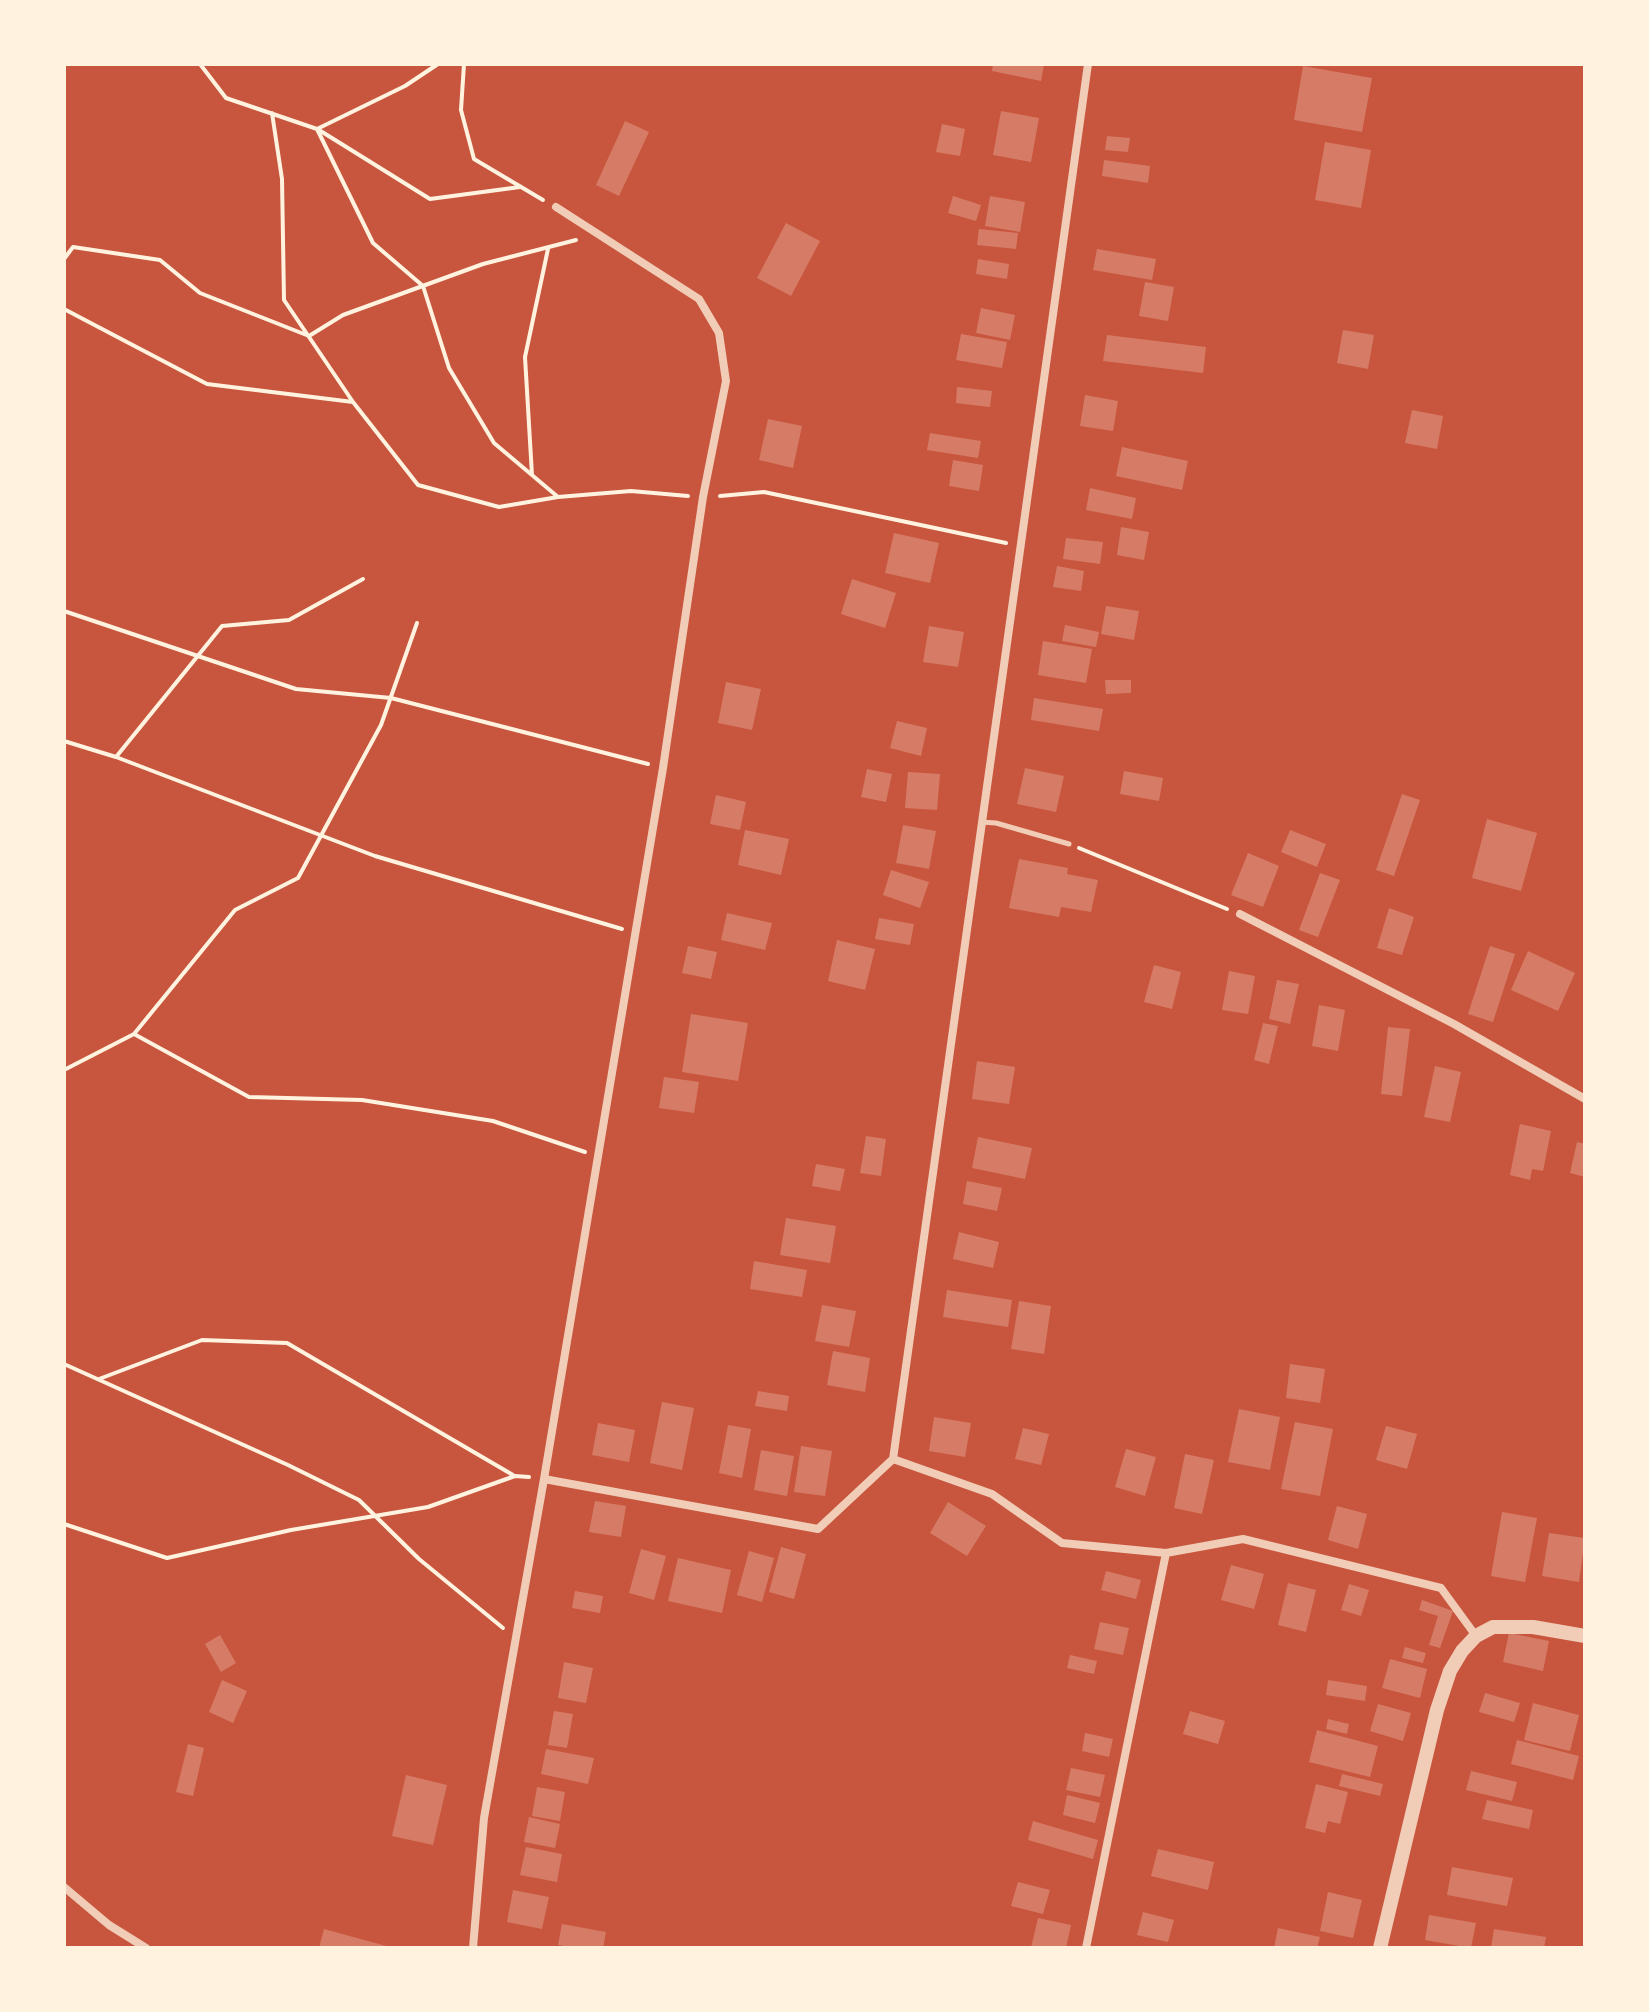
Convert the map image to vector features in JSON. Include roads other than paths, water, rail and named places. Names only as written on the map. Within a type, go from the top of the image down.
[{"type":"street","points":[[544,1479],[818,1529],[893,1459],[1088,64]]},
{"type":"street","points":[[473,1948],[484,1818],[636,933],[703,497],[726,381],[719,333],[699,299],[556,207]]},
{"type":"street","points":[[1240,914],[1454,1024],[1585,1099]]},
{"type":"street","points":[[893,1459],[992,1494],[1062,1543],[1166,1553],[1243,1539],[1441,1588],[1476,1636]]},
{"type":"street","points":[[1086,1948],[1166,1553]]},
{"type":"street","points":[[1380,1948],[1437,1710],[1450,1671],[1462,1651],[1476,1636],[1493,1627],[1513,1626],[1585,1636]]},
{"type":"street","points":[[64,1887],[109,1925],[146,1948]]},
{"type":"lane","points":[[980,822],[996,823],[1069,844]]}]
